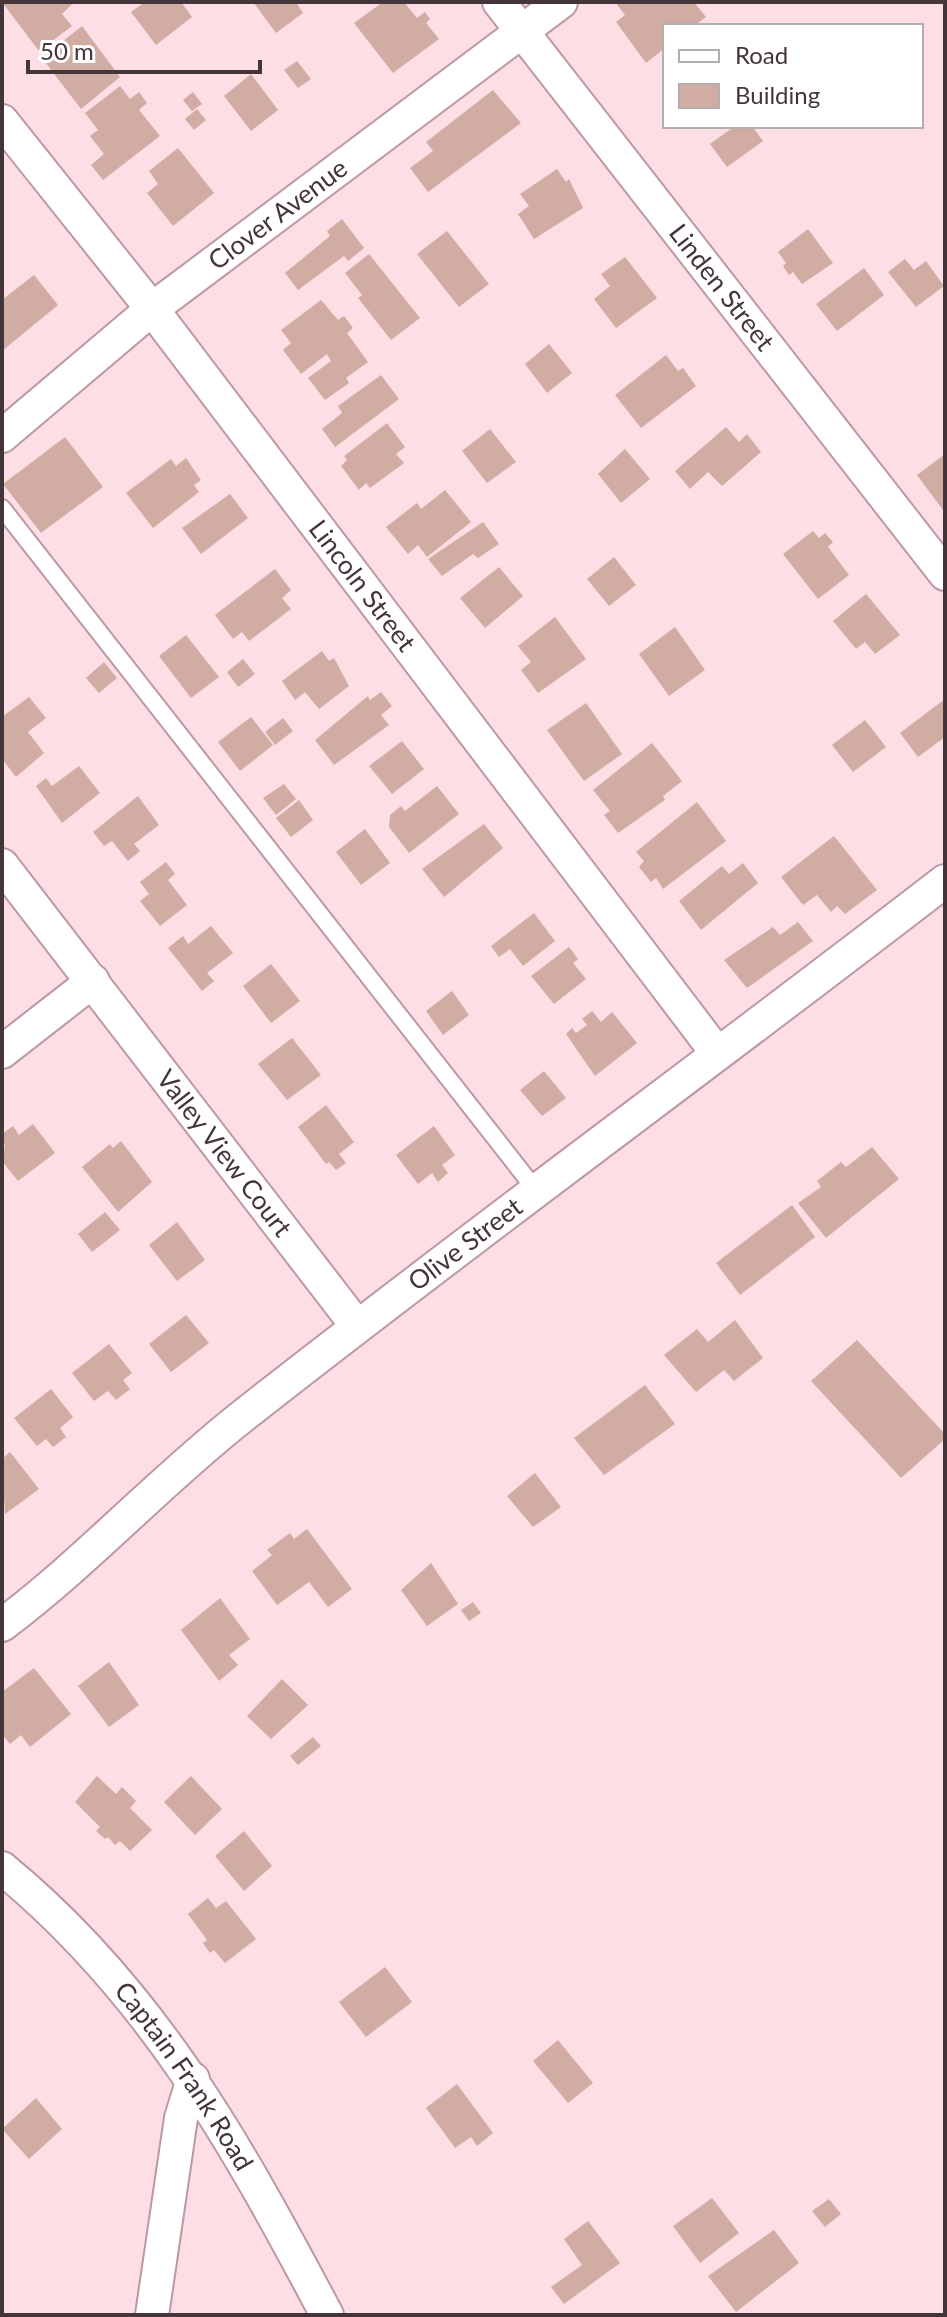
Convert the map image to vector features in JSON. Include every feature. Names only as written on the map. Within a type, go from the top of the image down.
[{"type":"street","name":"Linden Street","points":[[499,2],[945,574]]},
{"type":"street","name":"Clover Avenue","points":[[2,436],[152,309],[561,2]]},
{"type":"street","name":"Lincoln Street","points":[[2,121],[152,309],[717,1053]]},
{"type":"street","name":"Valley View Court","points":[[2,865],[357,1326]]},
{"type":"street","name":"Olive Street","points":[[2,1625],[48,1590],[215,1439],[357,1326],[945,881]]},
{"type":"street","points":[[2,1052],[93,981]]},
{"type":"street","name":"Captain Frank Road","points":[[2,1868],[63,1922],[135,2000],[193,2079],[264,2195],[327,2315]]},
{"type":"street","points":[[152,2315],[181,2118],[193,2079]]},
{"type":"lane","points":[[2,508],[535,1189]]},
{"type":"building","points":[[2,2],[74,2],[62,14],[72,26],[39,51]]},
{"type":"building","points":[[145,2],[181,2],[192,17],[156,45],[131,12]]},
{"type":"building","points":[[253,2],[296,2],[303,13],[276,33]]},
{"type":"building","points":[[383,2],[404,2],[417,18],[425,12],[430,19],[426,23],[439,39],[393,73],[354,23]]},
{"type":"building","points":[[615,2],[694,2],[706,17],[697,24],[663,24],[663,50],[646,63],[616,22],[625,15]]},
{"type":"building","points":[[82,26],[120,77],[81,109],[42,58]]},
{"type":"building","points":[[297,61],[311,79],[298,88],[284,70]]},
{"type":"building","points":[[251,74],[278,110],[251,131],[224,96]]},
{"type":"building","points":[[120,86],[130,99],[139,92],[147,103],[139,110],[160,136],[103,180],[91,165],[104,154],[90,136],[98,130],[85,113]]},
{"type":"building","points":[[493,90],[521,123],[428,192],[410,168],[433,151],[426,142]]},
{"type":"building","points":[[193,92],[202,104],[192,111],[183,100]]},
{"type":"building","points":[[197,109],[206,120],[194,130],[185,119]]},
{"type":"building","points":[[732,128],[753,128],[763,141],[727,167],[710,144]]},
{"type":"building","points":[[178,148],[214,193],[173,226],[147,193],[158,184],[149,171]]},
{"type":"building","points":[[557,169],[566,182],[569,179],[583,208],[534,239],[518,214],[529,206],[520,194]]},
{"type":"building","points":[[342,219],[364,248],[348,261],[344,256],[298,290],[285,273],[330,236],[327,231]]},
{"type":"building","points":[[808,229],[833,263],[802,284],[793,272],[789,275],[783,266],[786,263],[778,252]]},
{"type":"building","points":[[447,231],[489,284],[459,307],[417,254]]},
{"type":"building","points":[[369,254],[420,318],[391,340],[358,298],[362,295],[345,273]]},
{"type":"building","points":[[625,257],[657,298],[616,328],[594,299],[610,286],[601,274]]},
{"type":"building","points":[[905,259],[914,270],[926,261],[944,286],[916,307],[888,272]]},
{"type":"building","points":[[864,268],[884,295],[837,331],[816,304]]},
{"type":"building","points":[[34,275],[58,305],[2,351],[2,300]]},
{"type":"building","points":[[321,300],[338,320],[344,316],[353,328],[347,333],[368,362],[346,378],[349,383],[325,400],[308,378],[331,361],[327,354],[301,374],[283,350],[291,343],[281,330]]},
{"type":"building","points":[[549,344],[572,373],[547,393],[525,364]]},
{"type":"building","points":[[666,355],[678,371],[683,368],[696,386],[641,428],[615,395]]},
{"type":"building","points":[[381,375],[399,399],[335,447],[322,429],[342,413],[338,406]]},
{"type":"building","points":[[387,423],[405,447],[396,454],[404,463],[370,488],[366,483],[359,490],[341,466],[347,460],[344,456]]},
{"type":"building","points":[[726,427],[739,442],[747,434],[761,452],[722,486],[708,472],[690,489],[675,471]]},
{"type":"building","points":[[490,429],[516,462],[487,483],[462,451]]},
{"type":"building","points":[[65,437],[103,487],[41,533],[3,484]]},
{"type":"building","points":[[625,449],[650,479],[621,503],[598,474]]},
{"type":"building","points":[[945,454],[945,508],[943,510],[917,475]]},
{"type":"building","points":[[186,458],[201,480],[194,485],[199,492],[153,528],[126,493],[171,459],[176,466]]},
{"type":"building","points":[[445,490],[471,522],[427,557],[418,545],[408,554],[386,527],[417,503],[421,509]]},
{"type":"building","points":[[230,494],[248,518],[201,554],[182,528]]},
{"type":"building","points":[[483,522],[499,544],[478,558],[473,554],[442,576],[428,559]]},
{"type":"building","points":[[813,531],[819,538],[825,533],[833,542],[828,547],[849,575],[818,599],[783,554]]},
{"type":"building","points":[[614,557],[636,585],[609,606],[587,579]]},
{"type":"building","points":[[499,567],[523,596],[485,628],[460,598]]},
{"type":"building","points":[[275,569],[291,590],[282,598],[291,609],[249,641],[242,632],[233,639],[215,615]]},
{"type":"building","points":[[866,594],[900,635],[875,654],[865,642],[856,649],[833,621]]},
{"type":"building","points":[[555,617],[586,659],[538,693],[521,670],[531,662],[518,646]]},
{"type":"building","points":[[675,627],[705,670],[669,696],[639,654]]},
{"type":"building","points":[[186,635],[219,677],[191,698],[159,656]]},
{"type":"building","points":[[322,651],[329,661],[334,658],[349,686],[319,709],[305,692],[295,700],[282,681]]},
{"type":"building","points":[[243,659],[255,674],[238,687],[227,672]]},
{"type":"building","points":[[104,662],[117,678],[99,693],[86,678]]},
{"type":"building","points":[[381,692],[392,706],[381,715],[389,725],[334,765],[315,740],[368,696],[370,700]]},
{"type":"building","points":[[29,697],[46,718],[28,732],[44,753],[16,777],[2,759],[2,717]]},
{"type":"building","points":[[945,699],[945,737],[918,757],[900,733]]},
{"type":"building","points":[[586,703],[622,754],[584,781],[547,730]]},
{"type":"building","points":[[251,717],[273,745],[240,771],[218,742]]},
{"type":"building","points":[[283,718],[293,731],[275,745],[265,732]]},
{"type":"building","points":[[865,720],[886,747],[853,772],[832,745]]},
{"type":"building","points":[[402,741],[424,769],[392,794],[369,766]]},
{"type":"building","points":[[652,743],[682,781],[663,796],[665,800],[618,833],[604,815],[610,811],[593,790]]},
{"type":"building","points":[[79,766],[100,793],[62,823],[36,786],[46,778],[52,786]]},
{"type":"building","points":[[284,784],[296,799],[276,815],[263,798]]},
{"type":"building","points":[[437,786],[459,814],[409,853],[389,827],[390,815],[401,806],[405,811]]},
{"type":"building","points":[[138,796],[159,825],[134,844],[140,851],[128,861],[112,841],[104,846],[93,832]]},
{"type":"building","points":[[299,800],[313,820],[291,837],[276,818]]},
{"type":"building","points":[[697,802],[726,841],[663,889],[656,878],[651,882],[639,867],[644,861],[636,852]]},
{"type":"building","points":[[484,824],[503,848],[444,897],[422,869]]},
{"type":"building","points":[[365,829],[390,863],[361,885],[336,852]]},
{"type":"building","points":[[834,836],[877,890],[845,914],[837,906],[831,912],[817,895],[803,905],[781,877]]},
{"type":"building","points":[[166,862],[175,874],[168,880],[187,905],[160,926],[140,901],[149,894],[140,882]]},
{"type":"building","points":[[743,863],[758,883],[701,930],[679,901],[722,866],[729,874]]},
{"type":"building","points":[[534,913],[555,941],[523,966],[510,949],[499,957],[491,946]]},
{"type":"building","points":[[798,922],[813,941],[747,988],[724,960],[773,927],[780,935]]},
{"type":"building","points":[[211,926],[233,953],[207,973],[214,981],[202,991],[168,948],[183,936],[188,944]]},
{"type":"building","points":[[569,947],[578,959],[573,963],[586,979],[554,1004],[531,976]]},
{"type":"building","points":[[271,964],[300,1001],[271,1023],[243,986]]},
{"type":"building","points":[[452,991],[469,1015],[443,1035],[426,1011]]},
{"type":"building","points":[[592,1011],[601,1022],[612,1012],[637,1043],[595,1076],[566,1034],[572,1028],[576,1033],[587,1025],[582,1019]]},
{"type":"building","points":[[292,1038],[321,1075],[287,1100],[258,1064]]},
{"type":"building","points":[[544,1071],[566,1098],[542,1116],[520,1090]]},
{"type":"building","points":[[326,1105],[354,1142],[339,1154],[346,1163],[336,1170],[329,1162],[326,1164],[298,1127]]},
{"type":"building","points":[[33,1124],[55,1153],[18,1181],[2,1161],[5,1146],[2,1134],[13,1126],[19,1135]]},
{"type":"building","points":[[434,1126],[455,1155],[442,1165],[448,1173],[438,1182],[432,1173],[418,1184],[396,1155]]},
{"type":"building","points":[[121,1141],[152,1182],[118,1212],[82,1167],[110,1144],[113,1148]]},
{"type":"building","points":[[872,1147],[899,1179],[826,1238],[798,1203],[821,1187],[817,1181],[841,1162],[846,1167]]},
{"type":"building","points":[[792,1205],[815,1237],[740,1295],[716,1263]]},
{"type":"building","points":[[105,1212],[120,1230],[92,1252],[78,1234]]},
{"type":"building","points":[[177,1222],[205,1260],[177,1281],[149,1245]]},
{"type":"building","points":[[186,1315],[209,1343],[171,1372],[149,1344]]},
{"type":"building","points":[[735,1320],[763,1358],[734,1381],[724,1370],[696,1392],[664,1355],[697,1329],[708,1342]]},
{"type":"building","points":[[857,1340],[945,1434],[945,1439],[901,1478],[811,1381]]},
{"type":"building","points":[[109,1344],[132,1373],[123,1380],[130,1389],[116,1400],[108,1391],[94,1401],[72,1373]]},
{"type":"building","points":[[645,1385],[675,1424],[604,1475],[574,1438]]},
{"type":"building","points":[[51,1389],[73,1417],[60,1428],[66,1437],[53,1447],[46,1439],[37,1446],[14,1418]]},
{"type":"building","points":[[10,1452],[39,1489],[5,1514],[2,1459]]},
{"type":"building","points":[[535,1473],[561,1507],[533,1527],[507,1496]]},
{"type":"building","points":[[307,1529],[352,1589],[328,1607],[309,1582],[277,1605],[252,1571],[272,1555],[267,1550],[290,1533],[294,1539]]},
{"type":"building","points":[[431,1563],[458,1604],[427,1626],[401,1590]]},
{"type":"building","points":[[220,1598],[250,1639],[229,1655],[238,1665],[219,1681],[181,1630]]},
{"type":"building","points":[[473,1602],[481,1613],[469,1621],[461,1610]]},
{"type":"building","points":[[109,1662],[139,1705],[109,1727],[78,1686]]},
{"type":"building","points":[[34,1668],[71,1714],[30,1747],[21,1735],[10,1744],[2,1734],[2,1692]]},
{"type":"building","points":[[282,1679],[308,1705],[271,1739],[247,1716]]},
{"type":"building","points":[[313,1737],[321,1746],[298,1765],[290,1756]]},
{"type":"building","points":[[97,1776],[116,1794],[122,1787],[136,1801],[130,1808],[152,1830],[130,1851],[120,1841],[115,1845],[96,1831],[100,1827],[75,1802]]},
{"type":"building","points":[[191,1776],[222,1809],[195,1835],[164,1802]]},
{"type":"building","points":[[244,1831],[272,1866],[244,1891],[215,1856]]},
{"type":"building","points":[[208,1898],[216,1908],[226,1901],[256,1939],[225,1963],[214,1950],[210,1953],[203,1943],[207,1940],[188,1914]]},
{"type":"building","points":[[385,1967],[412,2002],[366,2037],[339,2002]]},
{"type":"building","points":[[558,2040],[593,2083],[568,2103],[533,2061]]},
{"type":"building","points":[[457,2084],[493,2133],[477,2146],[471,2137],[455,2148],[426,2108]]},
{"type":"building","points":[[36,2098],[62,2129],[29,2159],[2,2129]]},
{"type":"building","points":[[712,2198],[739,2233],[700,2263],[673,2226]]},
{"type":"building","points":[[829,2199],[841,2214],[825,2227],[812,2211]]},
{"type":"building","points":[[588,2221],[620,2263],[564,2304],[551,2287],[582,2265],[564,2239]]},
{"type":"building","points":[[774,2230],[799,2263],[736,2312],[708,2276]]}]
